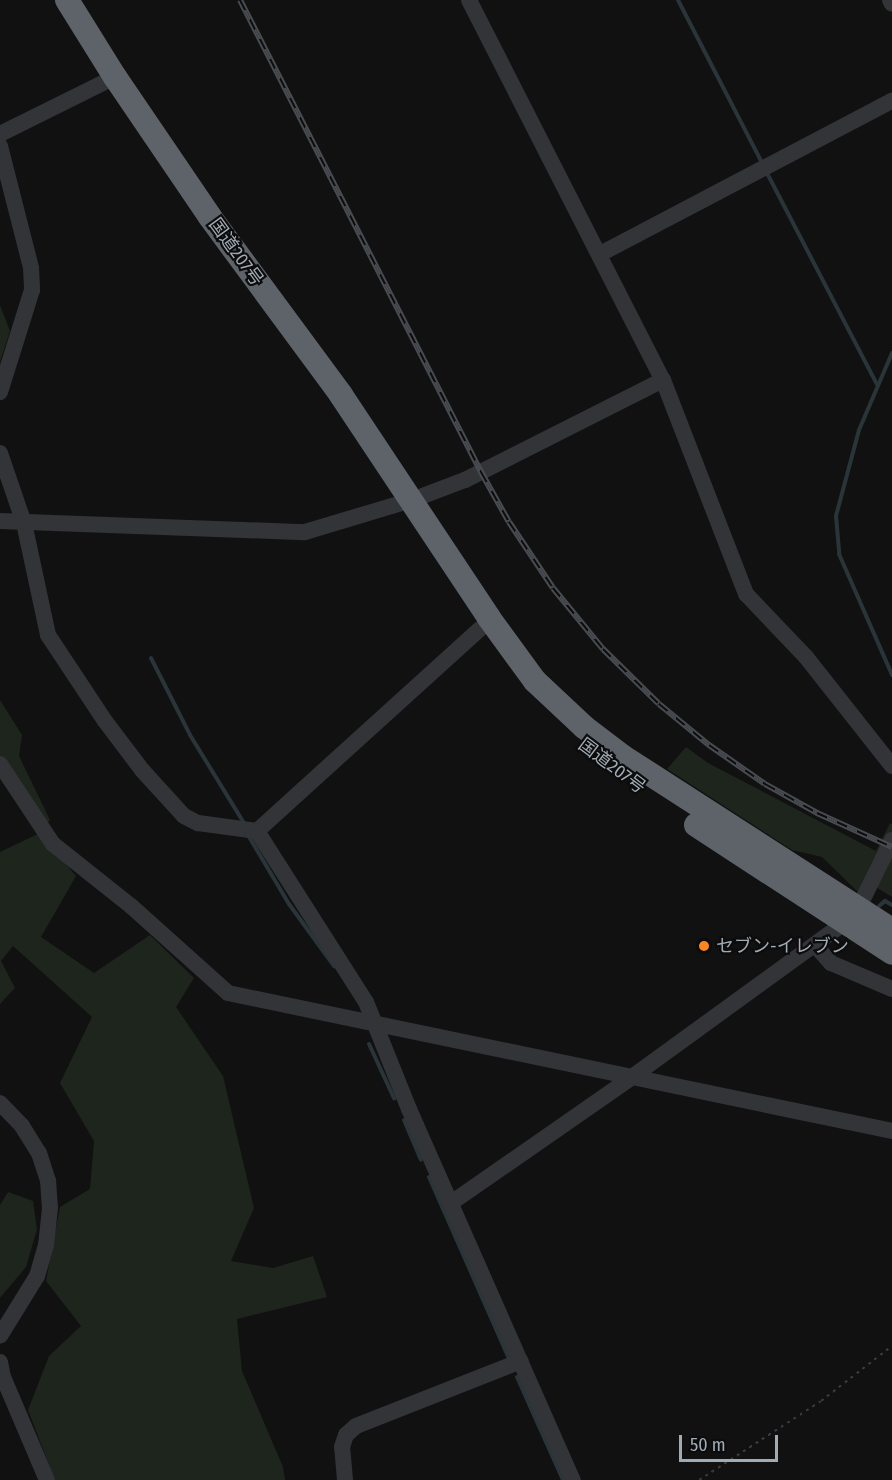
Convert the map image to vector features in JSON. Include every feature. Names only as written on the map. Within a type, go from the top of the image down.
[{"type":"highway","name":"国道207号","points":[[67,0],[115,77],[210,217],[341,395],[489,618],[535,681],[584,727],[851,916],[892,953]]},
{"type":"highway","name":"国道207号","points":[[412,500],[480,629],[511,673],[546,711],[612,769],[851,916],[892,930]]},
{"type":"street","points":[[469,0],[663,380],[746,594],[806,657],[892,766]]},
{"type":"street","points":[[0,134],[115,77]]},
{"type":"street","points":[[600,254],[892,101]]},
{"type":"street","points":[[0,146],[31,268],[32,290],[0,392]]},
{"type":"street","points":[[0,521],[305,532],[412,500],[465,480],[663,380]]},
{"type":"street","points":[[0,453],[24,523],[48,635],[105,721],[142,770],[184,816],[198,823],[257,831],[366,1002],[451,1203],[573,1480]]},
{"type":"street","points":[[257,831],[480,629]]},
{"type":"street","points":[[0,764],[53,844],[131,906],[228,993],[892,1131]]},
{"type":"street","points":[[451,1203],[816,946],[851,916],[892,840]]},
{"type":"street","points":[[816,946],[831,963],[892,989]]},
{"type":"street","points":[[0,1103],[22,1126],[39,1153],[48,1180],[50,1208],[46,1245],[37,1275],[0,1336]]},
{"type":"street","points":[[345,1480],[342,1447],[346,1435],[356,1426],[521,1361]]},
{"type":"street","points":[[0,1362],[3,1377],[47,1480]]},
{"type":"path","points":[[699,1480],[821,1401],[892,1346]]},
{"type":"shaded area","points":[[0,305],[10,331],[0,362]]},
{"type":"shaded area","points":[[0,700],[22,735],[19,756],[50,820],[40,834],[76,876],[41,937],[94,973],[150,935],[194,978],[176,1007],[223,1076],[254,1208],[231,1261],[273,1268],[313,1256],[327,1297],[237,1319],[242,1371],[283,1467],[285,1480],[55,1480],[28,1410],[49,1356],[81,1326],[46,1281],[60,1207],[90,1189],[94,1141],[60,1083],[92,1017],[13,946],[1,961],[15,988],[0,1004],[0,852],[40,833],[0,772]]},
{"type":"shaded area","points":[[686,747],[708,763],[876,851],[890,823],[892,824],[892,897],[865,880],[858,892],[822,857],[792,850],[667,769]]},
{"type":"shaded area","points":[[8,1192],[33,1201],[37,1229],[26,1267],[0,1298],[0,1205]]},
{"type":"waterway","points":[[678,0],[762,163]]},
{"type":"waterway","points":[[768,175],[877,384]]},
{"type":"waterway","points":[[892,353],[859,430],[836,516],[839,554],[892,675]]},
{"type":"waterway","points":[[151,658],[190,735],[244,823]]},
{"type":"waterway","points":[[248,835],[289,904],[334,966]]},
{"type":"waterway","points":[[879,906],[885,901],[892,905]]},
{"type":"waterway","points":[[369,1044],[394,1098]]},
{"type":"waterway","points":[[404,1120],[421,1160]]},
{"type":"waterway","points":[[429,1177],[508,1356]]},
{"type":"waterway","points":[[517,1377],[563,1480]]},
{"type":"railway","points":[[240,0],[481,472],[509,522],[553,588],[603,649],[659,704],[709,745],[765,784],[817,813],[892,847]]},
{"type":"place","name":"セブン-イレブン","points":[[704,946]]}]
